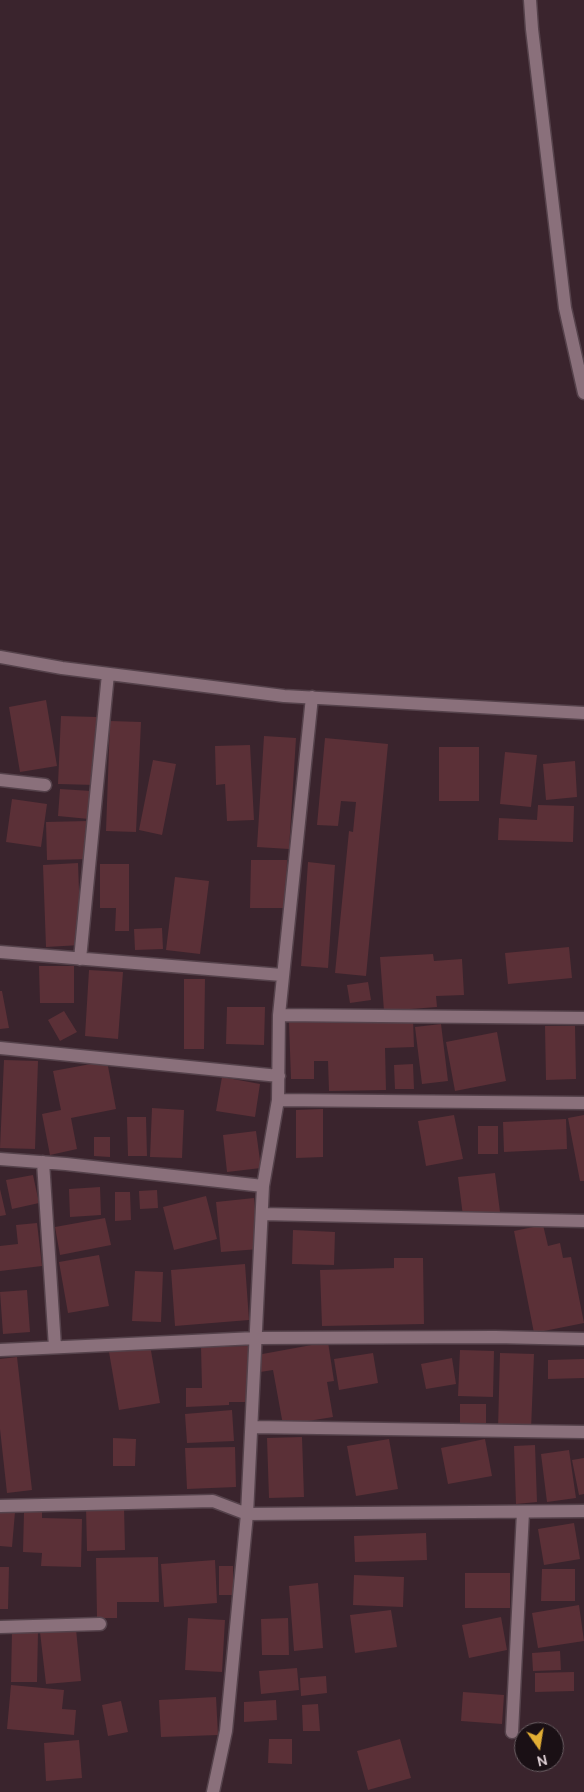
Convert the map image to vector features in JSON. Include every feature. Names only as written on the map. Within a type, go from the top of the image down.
[{"type":"street","points":[[530,0],[565,308],[584,393]]},
{"type":"street","points":[[0,657],[108,674],[254,693],[584,712]]},
{"type":"street","points":[[80,959],[108,674]]},
{"type":"street","points":[[213,1792],[226,1731],[247,1514],[263,1186],[278,1100],[279,1014],[282,975],[312,697]]},
{"type":"street","points":[[0,780],[45,785]]},
{"type":"street","points":[[0,952],[282,975]]},
{"type":"street","points":[[279,1014],[584,1018]]},
{"type":"street","points":[[0,1048],[279,1076]]},
{"type":"street","points":[[278,1100],[584,1104]]},
{"type":"street","points":[[0,1159],[263,1186]]},
{"type":"street","points":[[43,1162],[55,1347]]},
{"type":"street","points":[[262,1214],[584,1220]]},
{"type":"street","points":[[0,1350],[256,1338],[495,1337],[584,1339]]},
{"type":"street","points":[[252,1427],[584,1432]]},
{"type":"street","points":[[0,1506],[213,1501],[247,1514],[584,1512]]},
{"type":"street","points":[[512,1732],[523,1512]]},
{"type":"street","points":[[0,1628],[100,1624]]},
{"type":"building","points":[[46,700],[57,766],[20,772],[9,707]]},
{"type":"building","points":[[61,716],[97,717],[95,785],[58,784]]},
{"type":"building","points":[[110,721],[141,722],[136,832],[106,831]]},
{"type":"building","points":[[264,736],[296,738],[289,849],[257,847]]},
{"type":"building","points":[[325,738],[388,744],[366,976],[335,973],[349,831],[353,832],[356,802],[341,801],[338,826],[317,825]]},
{"type":"building","points":[[250,745],[254,820],[227,821],[225,784],[216,785],[215,746]]},
{"type":"building","points":[[439,747],[479,747],[479,801],[439,801]]},
{"type":"building","points":[[505,752],[537,755],[531,807],[500,804]]},
{"type":"building","points":[[153,760],[176,764],[162,835],[139,830]]},
{"type":"building","points":[[575,761],[577,797],[546,800],[543,764]]},
{"type":"building","points":[[60,789],[91,791],[89,819],[58,816]]},
{"type":"building","points":[[12,799],[47,804],[41,847],[6,842]]},
{"type":"building","points":[[538,805],[574,806],[573,842],[498,840],[499,818],[537,820]]},
{"type":"building","points":[[88,821],[89,859],[47,860],[46,822]]},
{"type":"building","points":[[251,860],[287,860],[286,908],[250,908]]},
{"type":"building","points":[[308,862],[335,865],[328,968],[301,966]]},
{"type":"building","points":[[78,863],[81,945],[46,947],[43,865]]},
{"type":"building","points":[[100,864],[129,864],[129,931],[115,931],[116,908],[100,908]]},
{"type":"building","points":[[175,877],[209,881],[200,954],[166,950]]},
{"type":"building","points":[[162,928],[163,949],[135,950],[134,929]]},
{"type":"building","points":[[569,947],[572,978],[508,984],[505,953]]},
{"type":"building","points":[[433,954],[434,961],[462,959],[464,995],[436,996],[437,1007],[384,1011],[380,957]]},
{"type":"building","points":[[39,966],[74,966],[74,1003],[40,1003]]},
{"type":"building","points":[[89,970],[123,972],[118,1039],[85,1036]]},
{"type":"building","points":[[184,979],[205,979],[204,1049],[184,1049]]},
{"type":"building","points":[[368,982],[371,1000],[350,1003],[347,985]]},
{"type":"building","points":[[0,991],[2,991],[9,1028],[0,1029]]},
{"type":"building","points":[[227,1007],[265,1007],[264,1045],[226,1044]]},
{"type":"building","points":[[64,1011],[77,1032],[60,1041],[48,1020]]},
{"type":"building","points":[[413,1019],[414,1047],[385,1048],[386,1090],[329,1091],[328,1061],[314,1061],[314,1079],[291,1079],[289,1022]]},
{"type":"building","points":[[441,1024],[448,1081],[422,1084],[415,1027]]},
{"type":"building","points":[[545,1026],[575,1026],[576,1079],[546,1080]]},
{"type":"building","points":[[497,1032],[506,1081],[455,1091],[446,1042]]},
{"type":"building","points":[[4,1060],[38,1061],[35,1149],[0,1148]]},
{"type":"building","points":[[107,1061],[116,1109],[71,1118],[77,1149],[50,1155],[42,1114],[61,1110],[53,1071]]},
{"type":"building","points":[[413,1064],[414,1089],[395,1089],[394,1065]]},
{"type":"building","points":[[222,1077],[260,1084],[255,1117],[216,1111]]},
{"type":"building","points":[[152,1108],[184,1110],[182,1158],[150,1157]]},
{"type":"building","points":[[323,1109],[323,1157],[296,1158],[296,1110]]},
{"type":"building","points":[[454,1115],[463,1159],[426,1166],[418,1121]]},
{"type":"building","points":[[584,1115],[584,1181],[580,1181],[568,1118]]},
{"type":"building","points":[[127,1117],[146,1117],[147,1156],[128,1156]]},
{"type":"building","points":[[566,1119],[567,1149],[504,1152],[503,1122]]},
{"type":"building","points":[[478,1126],[498,1126],[498,1154],[478,1154]]},
{"type":"building","points":[[256,1131],[261,1168],[227,1172],[223,1135]]},
{"type":"building","points":[[94,1137],[110,1137],[110,1157],[94,1156]]},
{"type":"building","points":[[495,1173],[500,1212],[463,1216],[458,1177]]},
{"type":"building","points":[[33,1175],[39,1203],[12,1209],[6,1180]]},
{"type":"building","points":[[100,1187],[101,1215],[70,1217],[69,1189]]},
{"type":"building","points":[[0,1189],[6,1215],[0,1216]]},
{"type":"building","points":[[157,1190],[158,1208],[140,1209],[139,1191]]},
{"type":"building","points":[[115,1192],[130,1192],[131,1220],[115,1221]]},
{"type":"building","points":[[206,1196],[217,1239],[174,1250],[163,1207]]},
{"type":"building","points":[[254,1198],[259,1249],[221,1252],[216,1202]]},
{"type":"building","points":[[105,1218],[111,1245],[60,1255],[55,1227]]},
{"type":"building","points":[[37,1223],[42,1266],[0,1271],[0,1246],[18,1244],[16,1225]]},
{"type":"building","points":[[543,1225],[548,1246],[560,1243],[563,1258],[571,1257],[584,1323],[534,1333],[514,1231]]},
{"type":"building","points":[[293,1230],[335,1232],[334,1265],[292,1264]]},
{"type":"building","points":[[99,1255],[109,1306],[68,1313],[59,1262]]},
{"type":"building","points":[[394,1258],[423,1258],[424,1324],[322,1326],[320,1270],[394,1268]]},
{"type":"building","points":[[245,1264],[249,1320],[175,1326],[171,1270]]},
{"type":"building","points":[[135,1271],[163,1272],[161,1322],[132,1321]]},
{"type":"building","points":[[27,1290],[30,1332],[3,1334],[0,1292]]},
{"type":"building","points":[[328,1342],[334,1381],[327,1382],[333,1417],[283,1425],[273,1370],[260,1372],[257,1355]]},
{"type":"building","points":[[150,1345],[160,1403],[119,1410],[109,1352]]},
{"type":"building","points":[[249,1346],[251,1402],[229,1402],[229,1405],[186,1407],[186,1388],[202,1388],[201,1347]]},
{"type":"building","points":[[460,1350],[494,1351],[493,1397],[458,1396]]},
{"type":"building","points":[[373,1353],[378,1383],[339,1390],[334,1359]]},
{"type":"building","points":[[500,1353],[534,1354],[531,1430],[498,1429]]},
{"type":"building","points":[[17,1357],[32,1490],[7,1493],[0,1429],[0,1359]]},
{"type":"building","points":[[452,1358],[456,1384],[426,1389],[421,1364]]},
{"type":"building","points":[[584,1359],[584,1378],[548,1379],[548,1360]]},
{"type":"building","points":[[460,1404],[486,1404],[486,1427],[460,1427]]},
{"type":"building","points":[[232,1410],[234,1441],[187,1443],[185,1414]]},
{"type":"building","points":[[302,1437],[304,1497],[269,1498],[267,1438]]},
{"type":"building","points":[[113,1438],[136,1439],[135,1466],[113,1466]]},
{"type":"building","points":[[389,1439],[398,1489],[356,1496],[347,1446]]},
{"type":"building","points":[[485,1439],[492,1476],[448,1484],[441,1448]]},
{"type":"building","points":[[535,1445],[537,1502],[516,1504],[514,1446]]},
{"type":"building","points":[[235,1447],[236,1487],[187,1489],[185,1448]]},
{"type":"building","points":[[569,1450],[576,1498],[547,1502],[541,1454]]},
{"type":"building","points":[[584,1458],[584,1494],[579,1495],[572,1460]]},
{"type":"building","points":[[124,1506],[125,1550],[87,1551],[86,1507]]},
{"type":"building","points":[[0,1511],[15,1512],[12,1547],[0,1546]]},
{"type":"building","points":[[24,1512],[42,1512],[42,1518],[82,1519],[81,1567],[41,1566],[42,1553],[23,1552]]},
{"type":"building","points":[[574,1523],[580,1559],[544,1565],[538,1529]]},
{"type":"building","points":[[426,1533],[427,1560],[355,1562],[354,1536]]},
{"type":"building","points":[[158,1557],[159,1602],[117,1602],[117,1618],[97,1618],[96,1558]]},
{"type":"building","points":[[215,1560],[217,1603],[164,1607],[161,1564]]},
{"type":"building","points":[[219,1566],[233,1566],[233,1595],[219,1595]]},
{"type":"building","points":[[0,1567],[9,1567],[8,1609],[0,1609]]},
{"type":"building","points":[[542,1569],[575,1569],[575,1601],[541,1601]]},
{"type":"building","points":[[465,1573],[510,1573],[510,1608],[465,1608]]},
{"type":"building","points":[[354,1575],[404,1577],[403,1607],[353,1605]]},
{"type":"building","points":[[318,1583],[323,1648],[294,1651],[289,1586]]},
{"type":"building","points":[[579,1605],[584,1641],[538,1648],[532,1613]]},
{"type":"building","points":[[391,1610],[397,1647],[355,1653],[350,1615]]},
{"type":"building","points":[[501,1617],[507,1650],[469,1658],[462,1625]]},
{"type":"building","points":[[188,1618],[225,1620],[222,1672],[185,1670]]},
{"type":"building","points":[[288,1618],[289,1655],[262,1655],[261,1619]]},
{"type":"building","points":[[76,1629],[81,1681],[46,1684],[40,1632]]},
{"type":"building","points":[[12,1631],[38,1632],[37,1682],[11,1682]]},
{"type":"building","points":[[560,1651],[561,1670],[533,1671],[532,1653]]},
{"type":"building","points":[[297,1668],[299,1690],[261,1694],[259,1671]]},
{"type":"building","points":[[574,1672],[574,1691],[535,1692],[535,1673]]},
{"type":"building","points":[[326,1676],[327,1693],[301,1696],[300,1678]]},
{"type":"building","points":[[11,1685],[64,1690],[62,1709],[76,1710],[74,1735],[7,1729]]},
{"type":"building","points":[[463,1692],[504,1695],[502,1724],[461,1721]]},
{"type":"building","points":[[216,1697],[218,1735],[161,1737],[159,1700]]},
{"type":"building","points":[[276,1700],[277,1720],[244,1722],[244,1702]]},
{"type":"building","points":[[121,1701],[128,1732],[108,1736],[102,1705]]},
{"type":"building","points":[[318,1704],[320,1731],[303,1731],[302,1705]]},
{"type":"building","points":[[269,1739],[292,1739],[292,1764],[268,1763]]},
{"type":"building","points":[[400,1739],[411,1778],[368,1790],[357,1751]]},
{"type":"building","points":[[79,1740],[82,1778],[46,1781],[44,1743]]}]
